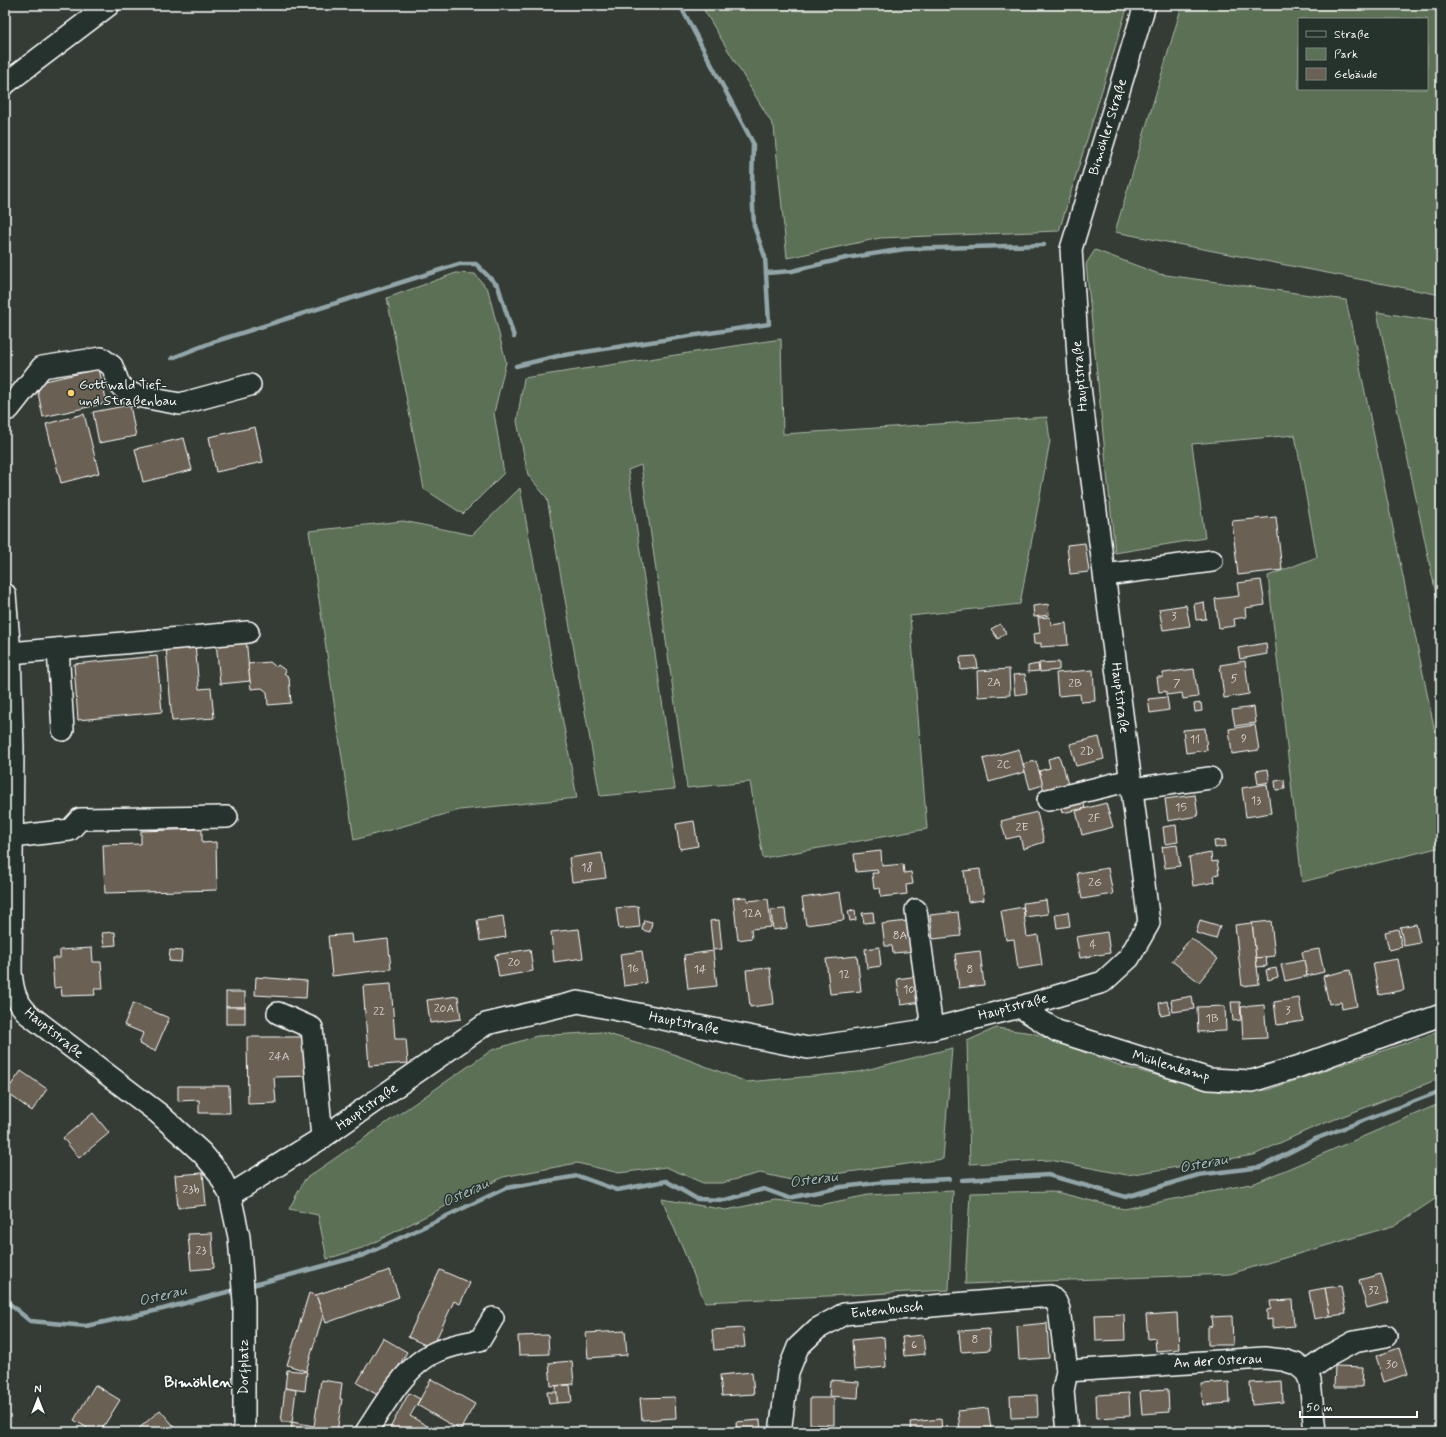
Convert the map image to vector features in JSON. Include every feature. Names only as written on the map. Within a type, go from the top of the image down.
[{"type":"street","points":[[5,84],[108,5]]},
{"type":"street","name":"Bimöhler Straße","points":[[1072,250],[1145,5]]},
{"type":"street","name":"Hauptstraße","points":[[230,1195],[322,1138],[486,1024],[578,1002],[808,1048],[932,1028],[1020,1007],[1103,982],[1128,958],[1149,923],[1080,386],[1072,250]]},
{"type":"street","points":[[5,410],[9,409],[42,367],[101,358],[112,366],[119,384],[126,392],[137,396],[180,404],[250,385]]},
{"type":"street","points":[[1104,575],[1212,561]]},
{"type":"street","name":"Hauptstraße","points":[[5,594],[6,622],[10,653],[13,748],[8,972],[13,990],[20,1005],[29,1015],[158,1113],[202,1152],[218,1172],[230,1195],[239,1237],[244,1302]]},
{"type":"street","points":[[10,653],[248,632]]},
{"type":"street","points":[[58,649],[63,730]]},
{"type":"street","points":[[1048,800],[1131,784],[1210,778]]},
{"type":"street","points":[[12,837],[70,830],[80,819],[227,817]]},
{"type":"street","points":[[916,910],[932,1028]]},
{"type":"street","name":"Mühlenkamp","points":[[1020,1007],[1057,1031],[1209,1078],[1252,1081],[1300,1066],[1441,1015]]},
{"type":"street","points":[[278,1013],[312,1028],[322,1138]]},
{"type":"street","name":"Entenbusch","points":[[780,1432],[788,1372],[798,1347],[817,1329],[844,1314],[1050,1296],[1056,1302],[1059,1309],[1067,1371]]},
{"type":"street","name":"Dorfplatz","points":[[244,1302],[244,1432]]},
{"type":"street","points":[[366,1432],[408,1372],[426,1357],[455,1345],[480,1340],[493,1318]]},
{"type":"street","points":[[1315,1432],[1310,1381],[1306,1372],[1330,1355],[1354,1342],[1386,1336]]},
{"type":"street","name":"An der Osterau","points":[[1067,1371],[1264,1358],[1283,1360],[1296,1364],[1306,1372]]},
{"type":"street","points":[[1067,1371],[1063,1391],[1067,1432]]},
{"type":"green space","points":[[701,5],[1128,5],[1059,231],[880,238],[787,258],[774,127]]},
{"type":"green space","points":[[1182,5],[1441,5],[1441,295],[1115,232]]},
{"type":"green space","points":[[1095,250],[1159,274],[1346,300],[1441,761],[1441,847],[1302,882],[1268,576],[1317,557],[1295,435],[1192,444],[1205,538],[1115,553],[1086,264]]},
{"type":"green space","points":[[456,273],[475,274],[488,290],[506,362],[494,413],[504,473],[463,514],[424,489],[387,298]]},
{"type":"green space","points":[[1377,312],[1441,322],[1441,618]]},
{"type":"green space","points":[[781,339],[783,434],[1047,417],[1050,441],[1020,604],[910,616],[927,829],[763,858],[750,782],[687,788],[641,465],[628,470],[675,789],[600,796],[547,498],[528,475],[517,421],[524,378]]},
{"type":"green space","points":[[520,488],[577,798],[460,810],[354,840],[309,531],[403,521],[472,535]]},
{"type":"green space","points":[[996,1028],[1033,1033],[1124,1067],[1222,1092],[1267,1090],[1441,1031],[1441,1078],[1310,1129],[1254,1155],[1127,1175],[1050,1160],[970,1164],[967,1041]]},
{"type":"green space","points":[[601,1032],[660,1049],[747,1082],[858,1072],[952,1048],[943,1159],[791,1180],[760,1173],[722,1183],[703,1183],[666,1167],[619,1173],[577,1163],[503,1177],[365,1247],[327,1259],[318,1215],[289,1209],[305,1179],[492,1050],[537,1036]]},
{"type":"green space","points":[[1441,1103],[1441,1195],[1396,1225],[1230,1274],[965,1284],[970,1193],[1052,1191],[1124,1209],[1255,1183]]},
{"type":"green space","points":[[953,1191],[949,1290],[705,1302],[662,1199],[726,1210],[775,1200],[820,1205],[868,1195]]},
{"type":"building","name":"Gottwald Tief- und Straßenbau","points":[[99,369],[107,403],[43,417],[36,383]]},
{"type":"building","points":[[130,405],[136,436],[99,443],[93,412]]},
{"type":"building","points":[[84,414],[99,473],[61,483],[46,424]]},
{"type":"building","points":[[255,427],[263,462],[216,472],[209,437]]},
{"type":"building","points":[[184,438],[192,470],[143,482],[135,449]]},
{"type":"building","points":[[1276,517],[1282,570],[1238,575],[1232,521]]},
{"type":"building","points":[[1085,543],[1089,572],[1070,574],[1067,545]]},
{"type":"building","points":[[1261,580],[1265,605],[1245,608],[1246,617],[1234,619],[1235,626],[1219,628],[1215,599],[1239,596],[1237,583]]},
{"type":"building","points":[[1204,602],[1206,619],[1196,620],[1194,604]]},
{"type":"building","points":[[1048,604],[1049,615],[1034,617],[1033,606]]},
{"type":"building","points":[[1186,605],[1190,626],[1163,630],[1159,609]]},
{"type":"building","points":[[1050,617],[1051,625],[1066,623],[1068,645],[1041,647],[1041,643],[1034,644],[1033,634],[1040,633],[1038,618]]},
{"type":"building","points":[[1000,624],[1006,633],[998,639],[991,629]]},
{"type":"building","points":[[246,638],[250,681],[220,684],[216,641]]},
{"type":"building","points":[[195,643],[199,689],[211,688],[214,718],[172,721],[166,646]]},
{"type":"building","points":[[1266,643],[1267,654],[1240,659],[1238,648]]},
{"type":"building","points":[[157,656],[162,712],[78,720],[74,664]]},
{"type":"building","points":[[976,656],[978,668],[961,670],[960,657]]},
{"type":"building","points":[[1245,661],[1249,694],[1224,698],[1220,665]]},
{"type":"building","points":[[270,662],[276,667],[278,665],[286,671],[284,673],[289,677],[291,703],[268,705],[267,692],[262,688],[251,689],[248,664]]},
{"type":"building","points":[[1059,662],[1059,670],[1040,672],[1039,663]]},
{"type":"building","points":[[1038,664],[1039,671],[1028,672],[1028,666]]},
{"type":"building","points":[[1009,669],[1010,695],[978,697],[977,671]]},
{"type":"building","points":[[1194,669],[1198,697],[1183,699],[1182,693],[1166,695],[1166,691],[1159,692],[1157,677],[1163,677],[1163,673]]},
{"type":"building","points":[[1093,670],[1095,701],[1081,702],[1080,694],[1058,696],[1056,673]]},
{"type":"building","points":[[1025,674],[1027,693],[1015,695],[1013,675]]},
{"type":"building","points":[[1167,697],[1169,710],[1150,713],[1148,699]]},
{"type":"building","points":[[1201,703],[1202,711],[1195,712],[1194,704]]},
{"type":"building","points":[[1254,707],[1256,723],[1235,726],[1232,710]]},
{"type":"building","points":[[1255,725],[1259,750],[1232,754],[1229,729]]},
{"type":"building","points":[[1205,728],[1207,750],[1186,753],[1183,730]]},
{"type":"building","points":[[1099,737],[1104,759],[1076,766],[1070,744]]},
{"type":"building","points":[[1019,749],[1025,772],[989,782],[983,759]]},
{"type":"building","points":[[1059,756],[1068,785],[1044,791],[1039,771],[1050,768],[1048,759]]},
{"type":"building","points":[[1036,761],[1043,785],[1030,789],[1023,764]]},
{"type":"building","points":[[1268,769],[1270,782],[1258,784],[1256,771]]},
{"type":"building","points":[[1284,780],[1285,789],[1276,790],[1275,781]]},
{"type":"building","points":[[1267,784],[1271,813],[1246,817],[1242,788]]},
{"type":"building","points":[[1195,795],[1198,816],[1168,821],[1165,799]]},
{"type":"building","points":[[1082,797],[1085,808],[1062,813],[1060,803]]},
{"type":"building","points":[[1106,803],[1113,827],[1082,835],[1076,811]]},
{"type":"building","points":[[1037,812],[1044,842],[1023,849],[1020,836],[1006,839],[1001,821]]},
{"type":"building","points":[[694,821],[698,846],[680,849],[676,824]]},
{"type":"building","points":[[1176,825],[1178,842],[1165,844],[1163,827]]},
{"type":"building","points":[[202,829],[202,843],[216,842],[217,890],[105,893],[103,845],[141,844],[141,831]]},
{"type":"building","points":[[1225,840],[1226,846],[1215,848],[1214,841]]},
{"type":"building","points":[[1177,845],[1180,866],[1165,868],[1162,847]]},
{"type":"building","points":[[881,851],[882,866],[903,864],[904,873],[911,872],[913,884],[906,885],[907,894],[881,897],[880,888],[874,889],[872,873],[878,873],[877,870],[856,872],[854,854]]},
{"type":"building","points":[[602,853],[606,878],[572,882],[569,858]]},
{"type":"building","points":[[1211,853],[1212,862],[1217,861],[1219,874],[1214,875],[1215,882],[1193,886],[1189,857]]},
{"type":"building","points":[[1108,868],[1113,894],[1082,899],[1077,873]]},
{"type":"building","points":[[980,869],[984,900],[968,902],[964,871]]},
{"type":"building","points":[[840,892],[844,920],[806,925],[802,898]]},
{"type":"building","points":[[747,897],[747,901],[768,899],[771,927],[751,929],[752,938],[738,940],[733,898]]},
{"type":"building","points":[[1046,900],[1048,914],[1025,917],[1023,903]]},
{"type":"building","points":[[638,906],[640,927],[619,929],[616,908]]},
{"type":"building","points":[[1023,907],[1027,937],[1038,935],[1042,965],[1018,969],[1014,939],[1006,940],[1001,911]]},
{"type":"building","points":[[785,909],[787,928],[773,930],[771,910]]},
{"type":"building","points":[[855,910],[856,920],[850,921],[848,911]]},
{"type":"building","points":[[873,912],[874,922],[864,923],[862,913]]},
{"type":"building","points":[[958,912],[961,936],[933,939],[930,915]]},
{"type":"building","points":[[1068,912],[1070,926],[1057,928],[1055,914]]},
{"type":"building","points":[[503,916],[506,937],[480,941],[477,920]]},
{"type":"building","points":[[644,920],[652,922],[650,932],[642,930]]},
{"type":"building","points":[[719,920],[722,949],[713,950],[710,921]]},
{"type":"building","points":[[1200,920],[1220,926],[1216,939],[1196,933]]},
{"type":"building","points":[[907,921],[908,927],[914,926],[917,951],[893,953],[892,946],[885,946],[882,924]]},
{"type":"building","points":[[1271,921],[1275,956],[1256,958],[1252,923]]},
{"type":"building","points":[[1252,923],[1259,984],[1242,986],[1235,925]]},
{"type":"building","points":[[1416,924],[1420,943],[1404,946],[1400,927]]},
{"type":"building","points":[[579,929],[583,958],[554,962],[551,932]]},
{"type":"building","points":[[1398,929],[1402,947],[1389,950],[1385,932]]},
{"type":"building","points":[[115,932],[116,945],[104,946],[102,933]]},
{"type":"building","points":[[1107,932],[1110,953],[1080,958],[1076,937]]},
{"type":"building","points":[[351,934],[352,943],[388,939],[391,969],[332,976],[328,936]]},
{"type":"building","points":[[1441,937],[1441,958],[1437,938]]},
{"type":"building","points":[[1191,938],[1218,959],[1199,982],[1172,961]]},
{"type":"building","points":[[879,947],[881,966],[867,968],[865,949]]},
{"type":"building","points":[[92,948],[93,962],[101,962],[103,989],[94,989],[95,995],[62,996],[61,987],[54,988],[52,958],[60,958],[60,950]]},
{"type":"building","points":[[530,949],[533,971],[499,977],[495,955]]},
{"type":"building","points":[[1319,949],[1324,972],[1307,976],[1302,952]]},
{"type":"building","points":[[170,950],[182,951],[181,962],[169,961]]},
{"type":"building","points":[[642,951],[646,983],[624,986],[620,954]]},
{"type":"building","points":[[713,951],[717,986],[688,989],[684,955]]},
{"type":"building","points":[[980,951],[984,985],[959,988],[955,954]]},
{"type":"building","points":[[857,956],[861,991],[830,994],[826,959]]},
{"type":"building","points":[[1266,957],[1267,966],[1257,967],[1256,958]]},
{"type":"building","points":[[1398,959],[1404,990],[1379,995],[1373,963]]},
{"type":"building","points":[[1304,960],[1307,976],[1285,981],[1281,965]]},
{"type":"building","points":[[770,968],[774,1004],[750,1007],[746,970]]},
{"type":"building","points":[[1276,968],[1278,977],[1268,980],[1266,970]]},
{"type":"building","points":[[1350,970],[1357,1006],[1342,1009],[1341,1002],[1329,1004],[1323,976]]},
{"type":"building","points":[[918,976],[921,1002],[901,1005],[897,979]]},
{"type":"building","points":[[256,977],[307,981],[306,998],[255,995]]},
{"type":"building","points":[[391,984],[395,1039],[406,1039],[408,1063],[369,1066],[363,986]]},
{"type":"building","points":[[226,992],[245,992],[245,1007],[226,1007]]},
{"type":"building","points":[[458,996],[461,1019],[430,1023],[427,1000]]},
{"type":"building","points":[[1192,996],[1194,1009],[1173,1012],[1171,1000]]},
{"type":"building","points":[[1299,998],[1303,1021],[1277,1025],[1274,1002]]},
{"type":"building","points":[[1167,1001],[1170,1014],[1161,1016],[1159,1003]]},
{"type":"building","points":[[1231,1002],[1240,1002],[1241,1020],[1233,1021]]},
{"type":"building","points":[[133,1003],[169,1018],[155,1051],[139,1044],[143,1033],[124,1025]]},
{"type":"building","points":[[1264,1005],[1267,1038],[1243,1039],[1241,1007]]},
{"type":"building","points":[[1225,1006],[1226,1031],[1198,1032],[1197,1007]]},
{"type":"building","points":[[226,1007],[245,1007],[245,1024],[226,1024]]},
{"type":"building","points":[[247,1037],[310,1037],[311,1076],[274,1077],[276,1103],[248,1104]]},
{"type":"building","points":[[21,1071],[47,1089],[32,1111],[6,1092]]},
{"type":"building","points":[[178,1086],[229,1086],[230,1113],[199,1113],[199,1100],[178,1101]]},
{"type":"building","points":[[93,1113],[109,1133],[79,1158],[63,1138]]},
{"type":"building","points":[[203,1173],[206,1205],[178,1208],[175,1175]]},
{"type":"building","points":[[212,1233],[214,1268],[191,1270],[188,1234]]},
{"type":"building","points":[[390,1270],[399,1297],[326,1323],[316,1295]]},
{"type":"building","points":[[440,1270],[470,1283],[460,1304],[454,1301],[432,1348],[408,1337]]},
{"type":"building","points":[[1381,1274],[1389,1302],[1367,1308],[1359,1280]]},
{"type":"building","points":[[1341,1286],[1346,1314],[1330,1316],[1325,1288]]},
{"type":"building","points":[[1325,1288],[1330,1316],[1314,1319],[1309,1291]]},
{"type":"building","points":[[309,1293],[316,1295],[323,1315],[306,1371],[287,1365]]},
{"type":"building","points":[[1292,1300],[1294,1326],[1272,1328],[1272,1319],[1267,1320],[1267,1310],[1271,1309],[1270,1301]]},
{"type":"building","points":[[1177,1313],[1179,1349],[1156,1351],[1155,1338],[1148,1339],[1146,1315]]},
{"type":"building","points":[[1124,1314],[1125,1340],[1096,1341],[1095,1315]]},
{"type":"building","points":[[1232,1316],[1233,1345],[1208,1345],[1208,1327],[1212,1326],[1211,1317]]},
{"type":"building","points":[[1047,1323],[1049,1358],[1019,1360],[1017,1326]]},
{"type":"building","points":[[743,1328],[745,1347],[714,1350],[712,1330]]},
{"type":"building","points":[[989,1329],[990,1350],[961,1352],[959,1331]]},
{"type":"building","points":[[625,1331],[627,1355],[588,1358],[586,1333]]},
{"type":"building","points":[[548,1335],[549,1354],[519,1355],[518,1336]]},
{"type":"building","points":[[923,1335],[925,1354],[904,1356],[902,1337]]},
{"type":"building","points":[[884,1337],[886,1367],[854,1370],[852,1340]]},
{"type":"building","points":[[383,1338],[407,1352],[381,1397],[357,1383]]},
{"type":"building","points":[[1399,1348],[1407,1374],[1384,1382],[1376,1356]]},
{"type":"building","points":[[572,1361],[574,1384],[551,1386],[549,1363]]},
{"type":"building","points":[[1335,1366],[1363,1367],[1362,1387],[1334,1387]]},
{"type":"building","points":[[287,1370],[307,1372],[305,1391],[285,1388]]},
{"type":"building","points":[[752,1372],[754,1394],[722,1396],[720,1375]]},
{"type":"building","points":[[431,1379],[475,1404],[460,1430],[417,1405]]},
{"type":"building","points":[[321,1380],[342,1383],[340,1399],[342,1399],[337,1432],[291,1432],[292,1422],[314,1426]]},
{"type":"building","points":[[830,1380],[859,1382],[858,1398],[829,1396]]},
{"type":"building","points":[[1282,1381],[1283,1402],[1252,1405],[1250,1383]]},
{"type":"building","points":[[1229,1382],[1230,1403],[1203,1405],[1201,1384]]},
{"type":"building","points":[[95,1385],[120,1400],[100,1432],[94,1432],[74,1420]]},
{"type":"building","points":[[570,1385],[572,1402],[557,1403],[556,1386]]},
{"type":"building","points":[[285,1388],[296,1390],[292,1422],[281,1422]]},
{"type":"building","points":[[1168,1389],[1169,1412],[1142,1414],[1140,1391]]},
{"type":"building","points":[[547,1392],[557,1392],[557,1403],[549,1404]]},
{"type":"building","points":[[409,1393],[420,1399],[410,1416],[438,1432],[397,1432],[390,1428]]},
{"type":"building","points":[[1129,1393],[1130,1416],[1097,1418],[1096,1395]]},
{"type":"building","points":[[1037,1395],[1038,1417],[1011,1418],[1010,1396]]},
{"type":"building","points":[[675,1397],[676,1418],[642,1420],[640,1398]]},
{"type":"building","points":[[810,1398],[834,1398],[834,1425],[810,1424]]},
{"type":"building","points":[[988,1408],[991,1429],[960,1432],[958,1411]]},
{"type":"building","points":[[160,1410],[179,1432],[135,1432]]},
{"type":"building","points":[[941,1419],[942,1432],[911,1432],[910,1422]]},
{"type":"building","points":[[760,1420],[761,1432],[737,1432],[736,1422]]},
{"type":"building","points":[[546,1429],[546,1432],[511,1432]]},
{"type":"waterway","points":[[516,366],[558,356],[769,324],[765,257],[754,226],[752,188],[753,143],[680,5]]},
{"type":"waterway","points":[[766,273],[792,271],[846,258],[905,249],[1044,245]]},
{"type":"waterway","points":[[172,358],[213,342],[459,264],[476,264],[498,286],[514,337]]},
{"type":"waterway","name":"Osterau","points":[[962,1180],[1048,1175],[1126,1197],[1198,1175],[1261,1167],[1315,1139],[1441,1091]]},
{"type":"waterway","name":"Osterau","points":[[249,1286],[364,1255],[506,1188],[578,1176],[617,1190],[666,1181],[697,1199],[725,1200],[764,1189],[789,1198],[841,1187],[885,1182],[949,1179]]},
{"type":"waterway","name":"Osterau","points":[[5,1300],[30,1321],[86,1326],[163,1309],[238,1289]]},
{"type":"place","name":"Gottwald Tief- und Straßenbau","points":[[71,393]]},
{"type":"district","name":"Bimöhlen","points":[[198,1382]]}]
